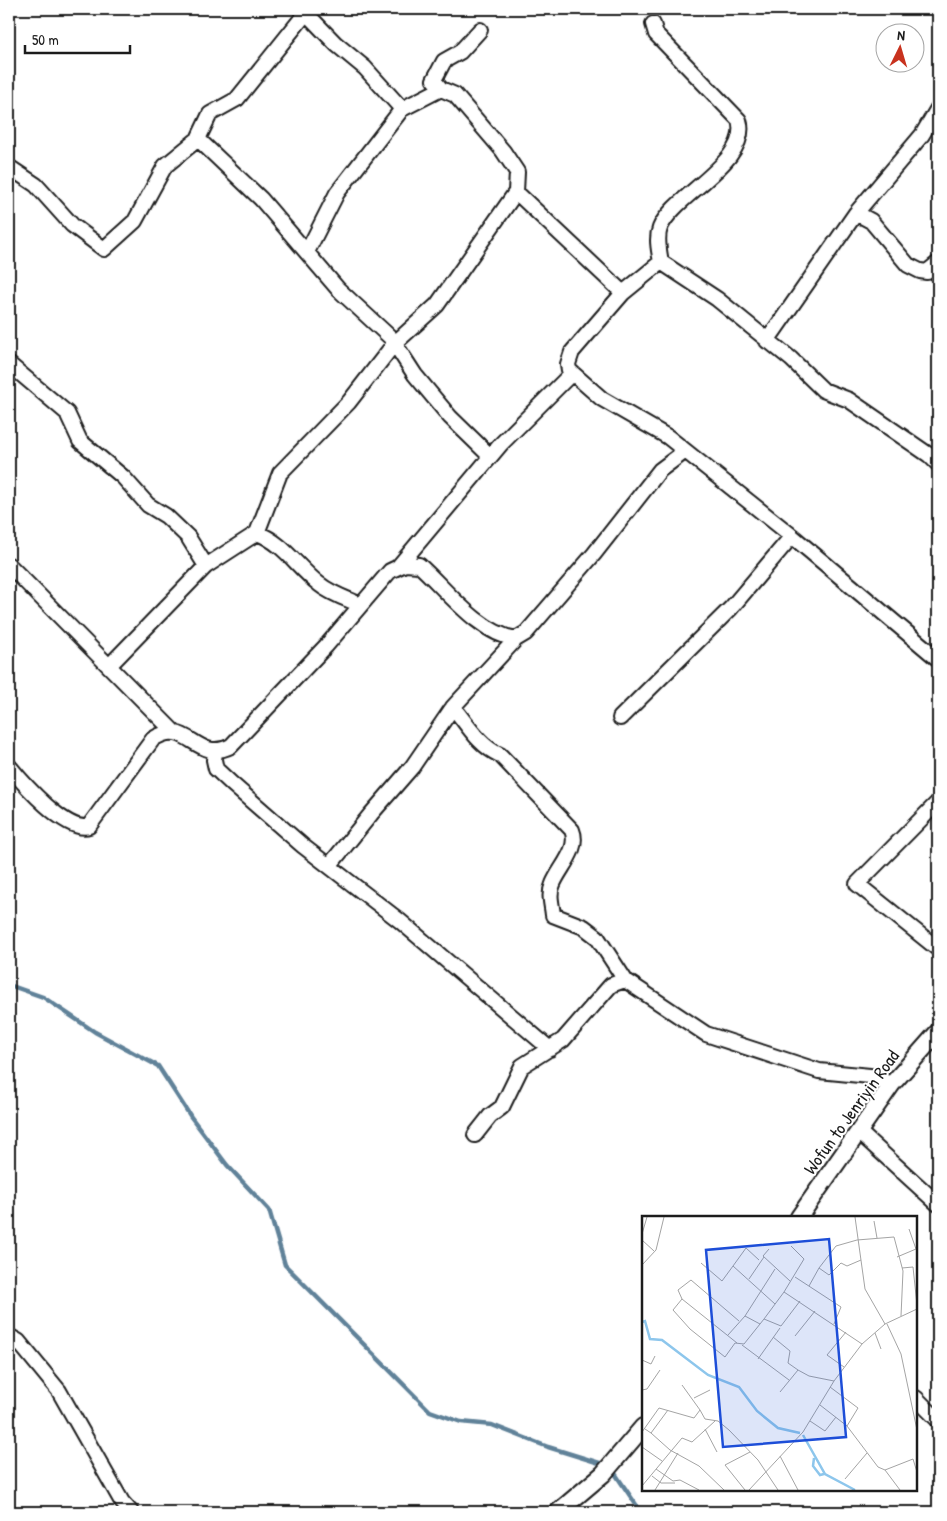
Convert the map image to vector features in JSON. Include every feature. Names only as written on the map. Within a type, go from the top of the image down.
[{"type":"street","points":[[9,167],[36,185],[72,225],[104,249],[135,221],[165,166],[198,139],[210,114],[237,99],[306,13],[336,44],[365,68],[402,109]]},
{"type":"street","points":[[653,24],[656,34],[739,120],[742,130],[740,139],[715,172],[666,217],[660,228],[658,240],[662,262],[717,299],[791,359],[824,390],[849,400],[929,455],[938,464]]},
{"type":"street","points":[[109,666],[206,566],[257,533],[280,473],[349,402],[394,344],[437,305],[516,192],[518,172],[503,151],[455,95],[441,89],[434,80],[444,61],[460,52],[480,30]]},
{"type":"street","points":[[307,252],[337,193],[402,109],[441,89]]},
{"type":"street","points":[[767,341],[856,213],[922,135],[938,108]]},
{"type":"street","points":[[198,139],[261,200],[338,289],[394,344],[415,375],[444,410],[490,456]]},
{"type":"street","points":[[516,192],[623,293]]},
{"type":"street","points":[[856,213],[871,221],[914,268],[927,272],[938,263]]},
{"type":"street","points":[[662,262],[623,293],[572,352],[568,364],[572,373],[602,399],[668,437],[684,452],[936,652]]},
{"type":"street","points":[[9,364],[67,413],[80,441],[123,477],[148,505],[166,516],[188,537],[206,566]]},
{"type":"street","points":[[398,567],[490,456],[572,373]]},
{"type":"street","points":[[329,866],[412,767],[453,707],[516,639],[526,633],[588,562],[660,470],[684,452]]},
{"type":"street","points":[[257,533],[281,546],[318,584],[361,605]]},
{"type":"street","points":[[620,718],[731,608],[792,536]]},
{"type":"street","points":[[9,565],[175,732],[206,750],[215,752],[231,746],[326,646],[390,572],[398,567],[412,563],[419,565],[459,606],[498,634],[516,639]]},
{"type":"street","points":[[453,707],[483,745],[489,751],[500,755],[572,830],[574,842],[553,884],[550,902],[553,915],[584,927],[597,937],[607,956],[625,980],[706,1034],[819,1071],[870,1076],[892,1084]]},
{"type":"street","points":[[9,766],[62,819],[77,827],[84,828],[89,826],[153,739],[162,734],[175,732]]},
{"type":"street","points":[[215,752],[216,768],[303,846],[400,921],[550,1049]]},
{"type":"street","points":[[938,802],[857,884],[938,949]]},
{"type":"street","points":[[475,1135],[490,1116],[502,1108],[522,1066],[563,1040],[611,985],[625,980]]},
{"type":"street","name":"Wofun to Jenriyin Road","points":[[800,1216],[892,1084],[938,1032]]},
{"type":"street","points":[[859,1132],[938,1204]]},
{"type":"street","points":[[9,1336],[18,1341],[59,1391],[122,1502],[130,1512]]},
{"type":"street","points":[[917,1399],[938,1420]]},
{"type":"street","points":[[558,1512],[604,1474],[642,1428]]},
{"type":"waterway","points":[[9,985],[43,997],[95,1032],[158,1066],[191,1117],[227,1165],[269,1210],[285,1265],[430,1411],[461,1422],[492,1425],[548,1447],[606,1465]]},
{"type":"waterway","points":[[612,1469],[641,1512]]}]
